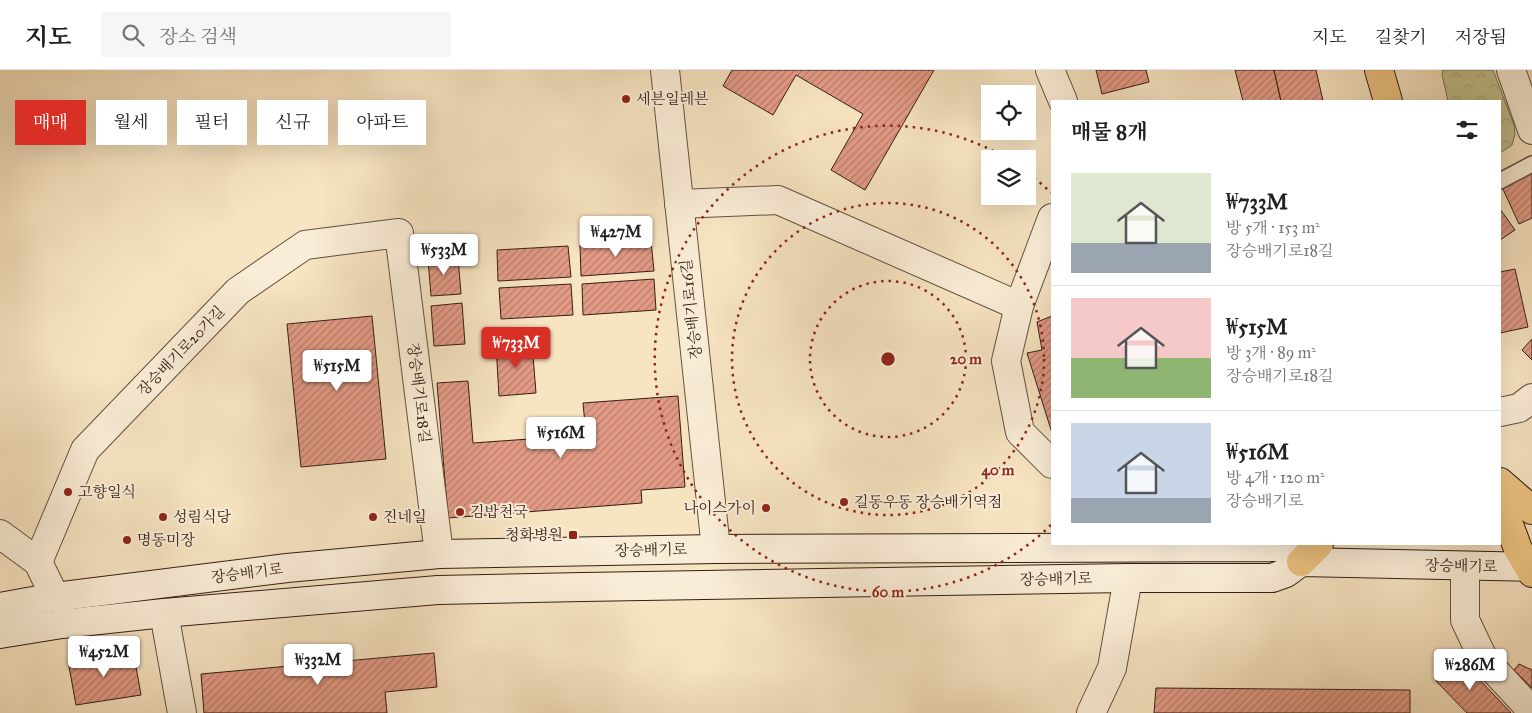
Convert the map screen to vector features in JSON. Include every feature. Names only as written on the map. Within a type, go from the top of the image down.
[{"type":"main road","points":[[1379,70],[1388,100]]},
{"type":"main road","points":[[1501,483],[1532,510]]},
{"type":"main road","points":[[1501,503],[1515,542],[1531,569]]},
{"type":"street","name":"장승배기로16길","points":[[665,70],[716,549]]},
{"type":"street","points":[[1050,70],[1063,100]]},
{"type":"street","points":[[1512,70],[1532,130]]},
{"type":"street","points":[[679,204],[778,200],[1019,306]]},
{"type":"street","points":[[1051,221],[1019,306],[1006,361],[1020,432],[1051,463]]},
{"type":"street","name":"장승배기로18길","points":[[399,233],[439,554]]},
{"type":"street","name":"장승배기로20가길","points":[[38,562],[85,450],[238,291],[304,245],[399,233]]},
{"type":"street","points":[[1501,412],[1520,408],[1532,398]]},
{"type":"street","points":[[0,534],[38,562],[55,597]]},
{"type":"street","name":"장승배기로","points":[[0,606],[55,597],[287,568],[439,554],[716,549],[1113,546],[1277,547],[1290,552],[1465,566],[1531,569]]},
{"type":"street","name":"장승배기로","points":[[0,634],[62,624],[164,613],[438,590],[1128,578],[1272,578],[1286,573],[1310,553]]},
{"type":"street","points":[[1465,566],[1465,620],[1483,658],[1532,712]]},
{"type":"street","points":[[1091,713],[1112,668],[1128,578]]},
{"type":"street","points":[[164,613],[182,713]]},
{"type":"lane","points":[[1501,180],[1532,164]]},
{"type":"green space","points":[[1443,70],[1493,70],[1514,125],[1515,134],[1512,145],[1501,152],[1501,100],[1448,100],[1442,75]]},
{"type":"building","points":[[732,70],[934,70],[865,190],[831,170],[863,114],[796,75],[773,115],[723,86]]},
{"type":"building","points":[[1096,70],[1146,70],[1149,82],[1102,94]]},
{"type":"building","points":[[1235,70],[1274,70],[1281,100],[1243,100]]},
{"type":"building","points":[[1274,70],[1316,70],[1323,100],[1281,100]]},
{"type":"building","points":[[1532,173],[1532,218],[1519,224],[1502,187]]},
{"type":"building","points":[[1501,210],[1515,230],[1501,239]]},
{"type":"building","points":[[651,241],[654,271],[581,276],[580,245]]},
{"type":"building","points":[[568,246],[571,277],[498,281],[497,250]]},
{"type":"building","points":[[458,257],[461,294],[431,296],[428,259]]},
{"type":"building","points":[[1515,269],[1528,327],[1501,333],[1501,272]]},
{"type":"building","points":[[654,279],[656,310],[583,315],[582,284]]},
{"type":"building","points":[[571,284],[573,315],[501,319],[499,288]]},
{"type":"building","points":[[462,303],[465,344],[434,346],[431,306]]},
{"type":"building","points":[[372,316],[386,459],[301,467],[287,324]]},
{"type":"building","points":[[1051,316],[1051,430],[1027,353],[1042,350],[1037,322]]},
{"type":"building","points":[[1532,339],[1532,360],[1522,350]]},
{"type":"building","points":[[532,343],[536,393],[499,396],[496,345]]},
{"type":"building","points":[[468,381],[473,443],[586,435],[583,403],[678,396],[685,487],[641,490],[642,503],[448,518],[437,383]]},
{"type":"building","points":[[125,652],[135,661],[141,695],[76,705],[68,661]]},
{"type":"building","points":[[434,653],[437,687],[385,692],[387,713],[204,713],[201,674]]},
{"type":"building","points":[[1459,658],[1511,713],[1467,713],[1436,681]]},
{"type":"building","points":[[1519,664],[1532,670],[1532,688],[1514,670]]},
{"type":"building","points":[[1156,688],[1410,690],[1410,713],[1154,713]]},
{"type":"place","name":"세븐일레븐","points":[[626,99]]},
{"type":"place","name":"고향일식","points":[[68,492]]},
{"type":"place","name":"길동우동 장승배기역점","points":[[844,502]]},
{"type":"place","name":"나이스가이","points":[[766,508]]},
{"type":"place","name":"김밥천국","points":[[460,512]]},
{"type":"place","name":"성림식당","points":[[163,517]]},
{"type":"place","name":"진네일","points":[[373,517]]},
{"type":"place","name":"청화병원","points":[[573,535]]},
{"type":"place","name":"명동미장","points":[[127,540]]}]
